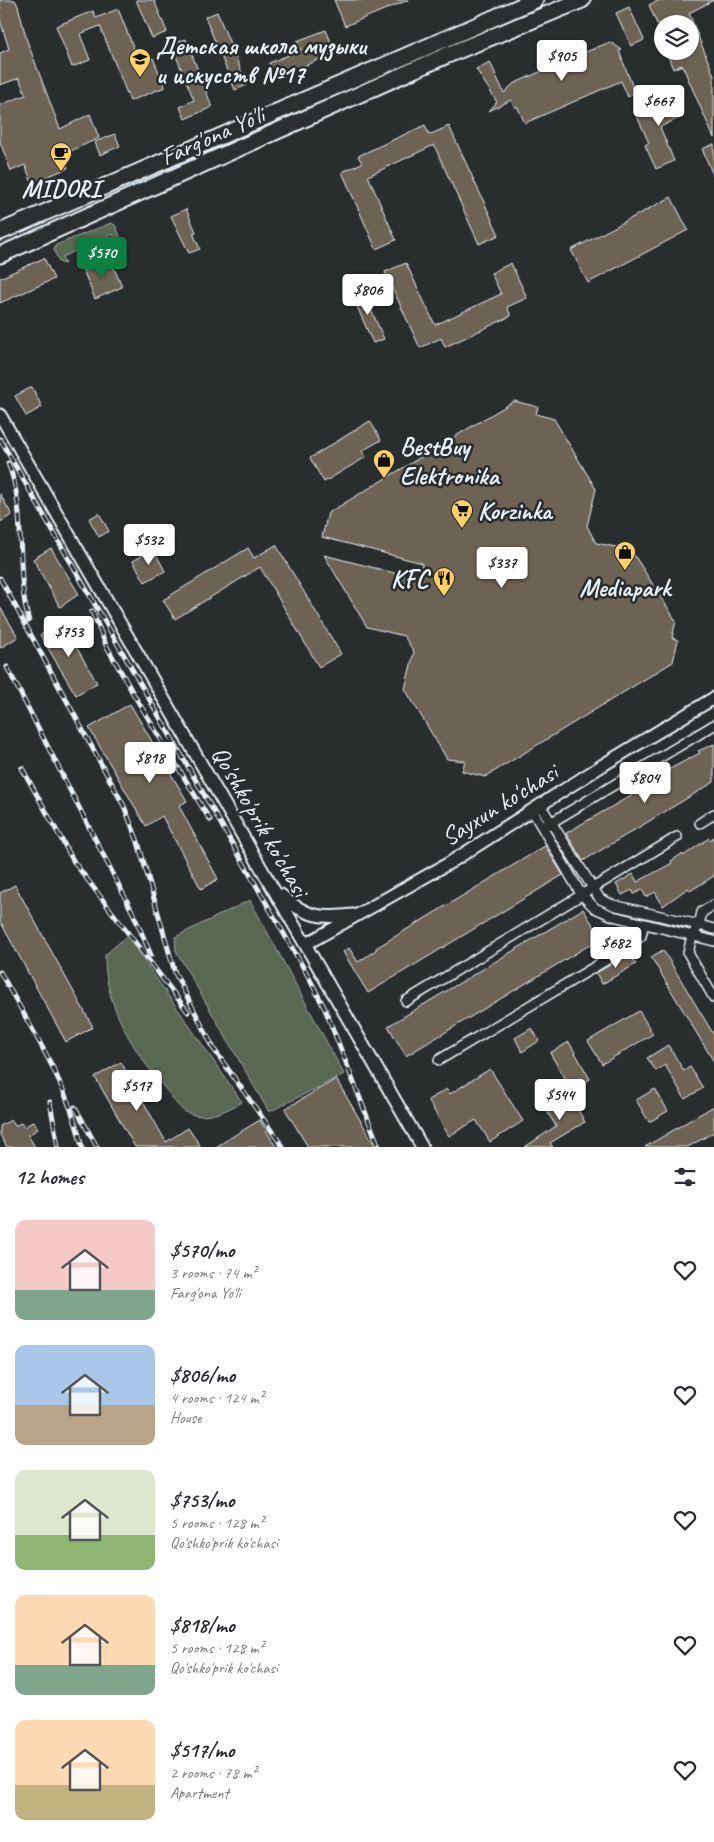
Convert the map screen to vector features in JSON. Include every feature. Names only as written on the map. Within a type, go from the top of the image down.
[{"type":"main road","name":"Farg'ona Yo'li","points":[[0,232],[535,0]]},
{"type":"main road","name":"Farg'ona Yo'li","points":[[0,256],[446,56],[582,0]]},
{"type":"street","name":"Qo'shko'prik ko'chasi","points":[[0,414],[422,1147]]},
{"type":"street","name":"Sayxun ko'chasi","points":[[306,944],[451,862],[536,807],[714,698]]},
{"type":"street","points":[[542,828],[714,725]]},
{"type":"street","points":[[536,807],[552,822],[600,899],[613,905],[714,930]]},
{"type":"street","points":[[536,807],[542,828],[581,894],[595,908],[604,913],[714,941]]},
{"type":"street","points":[[700,823],[714,814]]},
{"type":"street","points":[[406,1001],[677,837]]},
{"type":"street","points":[[273,886],[291,904],[311,915],[334,917],[358,914]]},
{"type":"street","points":[[714,905],[702,912],[699,925],[692,936],[688,953],[714,998]]},
{"type":"street","points":[[439,1060],[628,947],[640,936],[644,924]]},
{"type":"green space","points":[[111,223],[115,225],[120,236],[116,242],[113,234],[62,257],[65,264],[59,262],[54,250],[56,245]]},
{"type":"green space","points":[[250,900],[344,1074],[269,1112],[176,951],[175,937]]},
{"type":"green space","points":[[127,936],[242,1102],[206,1116],[191,1114],[180,1107],[144,1061],[133,1045],[116,1010],[106,974],[105,955]]},
{"type":"building","points":[[0,0],[15,0],[18,6],[27,41],[60,129],[90,114],[99,138],[62,155],[68,168],[32,183],[25,165],[11,171],[0,142],[0,105],[26,95],[19,78],[0,85],[0,53],[9,49],[0,20]]},
{"type":"building","points":[[136,0],[154,0],[167,32],[152,38]]},
{"type":"building","points":[[334,0],[408,0],[345,26]]},
{"type":"building","points":[[660,0],[714,0],[689,13],[690,15],[654,15],[654,17],[649,5]]},
{"type":"building","points":[[629,7],[644,40],[631,46],[616,13]]},
{"type":"building","points":[[118,9],[140,64],[153,58],[165,87],[130,101],[100,26],[80,34],[90,60],[72,67],[56,26],[93,11],[96,18]]},
{"type":"building","points":[[217,12],[247,85],[235,90],[205,17]]},
{"type":"building","points":[[326,30],[335,52],[276,79],[269,63],[301,50],[297,41]]},
{"type":"building","points":[[699,38],[714,76],[714,138],[682,65],[673,69],[670,60],[699,60]]},
{"type":"building","points":[[186,39],[212,107],[185,119],[180,107],[194,100],[171,44]]},
{"type":"building","points":[[610,42],[622,50],[619,51],[635,93],[628,97],[621,81],[525,123],[517,106],[515,108],[511,100],[489,111],[497,102],[476,69],[490,62],[504,93],[513,84],[544,70],[557,56],[567,53],[576,56]]},
{"type":"building","points":[[671,91],[681,117],[660,127],[674,161],[656,169],[645,145],[649,143],[635,112],[655,103],[653,99]]},
{"type":"building","points":[[425,125],[429,135],[449,126],[499,235],[479,244],[434,145],[368,176],[396,240],[376,249],[342,172],[362,163],[358,156]]},
{"type":"building","points":[[115,134],[120,146],[100,155],[95,142]]},
{"type":"building","points":[[714,144],[714,177],[702,149]]},
{"type":"building","points":[[671,197],[688,230],[588,283],[571,250]]},
{"type":"building","points":[[186,209],[196,232],[193,233],[200,249],[189,253],[171,216]]},
{"type":"building","points":[[44,258],[54,279],[0,303],[0,278]]},
{"type":"building","points":[[110,259],[122,287],[95,299],[83,270]]},
{"type":"building","points":[[406,263],[435,325],[501,294],[491,273],[511,263],[527,298],[507,307],[511,316],[445,347],[441,338],[420,348],[385,272]]},
{"type":"building","points":[[362,289],[384,339],[373,343],[351,293]]},
{"type":"building","points":[[32,387],[42,407],[26,416],[15,396]]},
{"type":"building","points":[[514,401],[538,407],[536,414],[554,419],[596,489],[587,526],[596,543],[631,550],[676,621],[672,638],[678,640],[673,662],[485,777],[462,771],[465,761],[447,759],[405,689],[414,652],[404,636],[367,627],[324,555],[418,579],[422,563],[322,537],[328,513]]},
{"type":"building","points":[[370,421],[381,440],[362,451],[366,457],[324,482],[310,458]]},
{"type":"building","points":[[0,494],[12,515],[0,522]]},
{"type":"building","points":[[99,513],[109,531],[99,537],[89,519]]},
{"type":"building","points":[[276,545],[341,654],[319,667],[260,567],[175,619],[163,600],[248,548],[254,558]]},
{"type":"building","points":[[51,548],[79,594],[60,607],[33,559]]},
{"type":"building","points":[[153,549],[165,571],[145,582],[133,561]]},
{"type":"building","points":[[0,607],[18,637],[0,648]]},
{"type":"building","points":[[62,622],[97,683],[76,695],[40,635]]},
{"type":"building","points":[[130,704],[187,801],[179,806],[218,879],[201,889],[162,816],[146,826],[89,728]]},
{"type":"building","points":[[714,744],[714,782],[583,861],[566,833],[632,795],[630,792],[646,786],[668,770],[700,753],[698,751]]},
{"type":"building","points":[[714,837],[714,876],[690,891],[688,888],[663,906],[655,892],[646,897],[642,890],[634,894],[632,890],[622,895],[616,884],[633,874],[637,882],[672,863],[671,861],[682,854],[683,856],[709,838],[710,840]]},
{"type":"building","points":[[545,846],[563,875],[368,993],[343,952],[349,948],[358,962],[376,950],[376,948]]},
{"type":"building","points":[[15,885],[93,1027],[66,1042],[0,921],[0,893]]},
{"type":"building","points":[[583,909],[601,938],[406,1056],[388,1026]]},
{"type":"building","points":[[663,950],[714,1035],[714,1062],[651,957]]},
{"type":"building","points":[[629,954],[636,964],[602,984],[596,973]]},
{"type":"building","points":[[639,1011],[653,1034],[602,1064],[588,1041]]},
{"type":"building","points":[[532,1028],[539,1041],[522,1052],[515,1038]]},
{"type":"building","points":[[569,1042],[590,1079],[572,1090],[550,1053]]},
{"type":"building","points":[[668,1045],[684,1071],[690,1067],[703,1088],[685,1099],[665,1065],[656,1071],[647,1058]]},
{"type":"building","points":[[121,1062],[166,1142],[188,1128],[201,1147],[135,1147],[95,1077]]},
{"type":"building","points":[[490,1069],[523,1121],[490,1142],[476,1120],[449,1136],[428,1100],[447,1089],[450,1094]]},
{"type":"building","points":[[336,1079],[376,1147],[308,1147],[285,1109]]},
{"type":"building","points":[[655,1089],[668,1111],[649,1122],[636,1100]]},
{"type":"building","points":[[568,1093],[585,1122],[550,1143],[553,1147],[525,1147],[556,1126],[544,1107]]},
{"type":"building","points":[[714,1106],[714,1132],[688,1147],[645,1147]]},
{"type":"building","points":[[11,1120],[15,1126],[21,1123],[24,1127],[34,1121],[38,1129],[28,1135],[35,1147],[7,1147],[0,1135],[0,1126]]},
{"type":"building","points":[[260,1120],[276,1147],[216,1147],[230,1138]]},
{"type":"railway","points":[[0,439],[307,974],[325,1009],[379,1147]]},
{"type":"railway","points":[[8,463],[18,502],[22,582],[29,621]]},
{"type":"railway","points":[[0,578],[124,806],[138,842],[175,973],[214,1049]]},
{"type":"railway","points":[[92,611],[106,645],[134,695],[210,820]]},
{"type":"railway","points":[[7,667],[133,913],[151,955]]},
{"type":"railway","points":[[22,768],[74,862],[188,1012]]},
{"type":"railway","points":[[0,972],[36,1035],[58,1079],[68,1101],[82,1147]]},
{"type":"railway","points":[[211,1045],[283,1147]]},
{"type":"railway","points":[[50,1102],[58,1147]]},
{"type":"railway","points":[[75,1107],[97,1147]]},
{"type":"place","name":"Детская школа музыки и искусств №17","points":[[140,78]]},
{"type":"place","name":"MIDORI","points":[[61,172]]},
{"type":"place","name":"BestBuy Elektronika","points":[[384,479]]},
{"type":"place","name":"Korzinka","points":[[462,529]]},
{"type":"place","name":"Mediapark","points":[[625,571]]},
{"type":"place","name":"KFC","points":[[444,597]]}]
